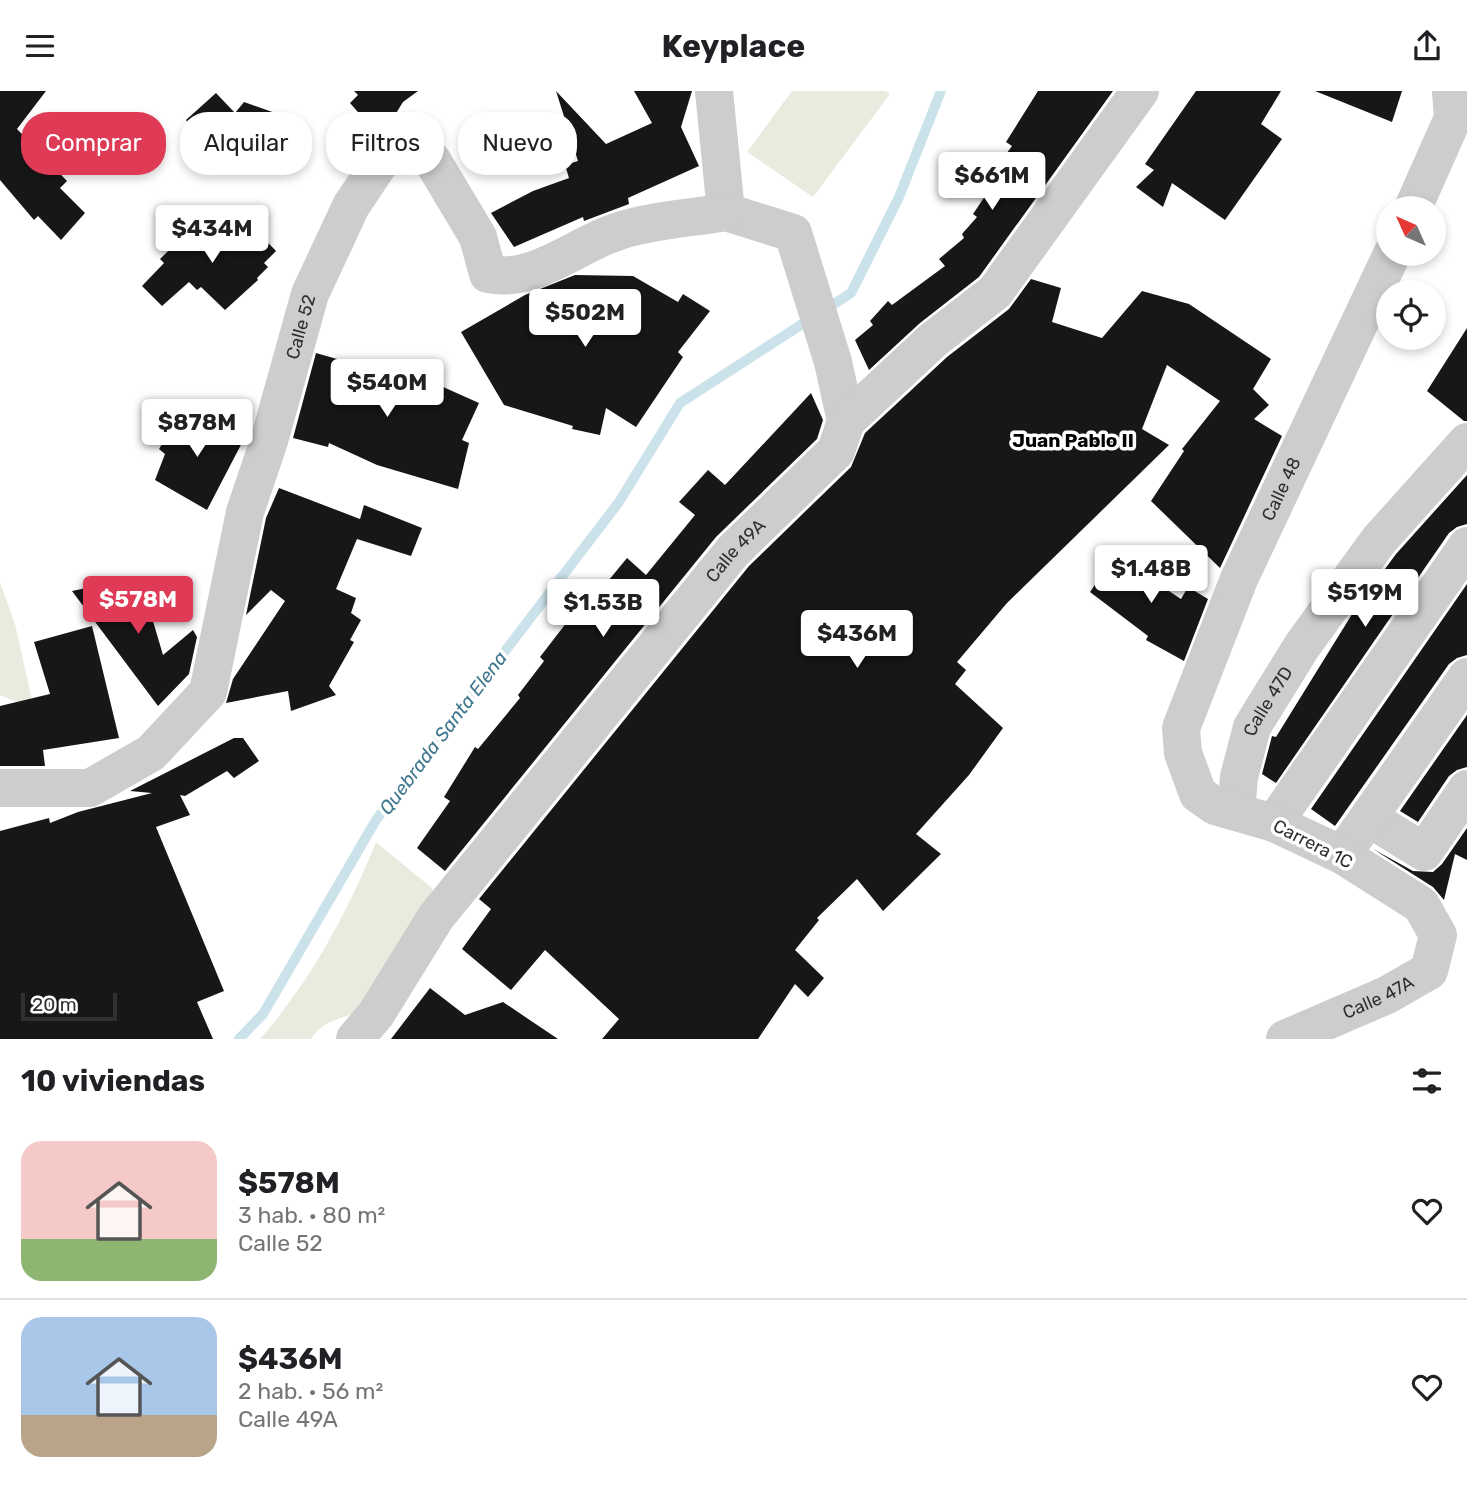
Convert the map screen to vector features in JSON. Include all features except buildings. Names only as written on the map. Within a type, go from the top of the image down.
[{"type":"street","points":[[714,91],[726,212],[793,233],[832,362],[846,421]]},
{"type":"street","name":"Calle 49A","points":[[355,1039],[376,1014],[451,897],[733,551],[836,451],[846,421],[933,341],[995,292],[1140,91]]},
{"type":"street","points":[[1418,196],[1453,118],[1453,93]]},
{"type":"street","name":"Calle 52","points":[[0,788],[90,788],[151,753],[208,692],[245,512],[269,441],[310,294],[351,205],[381,162],[408,147],[432,160],[478,237],[488,274],[504,277],[528,272],[620,230],[726,212]]},
{"type":"street","name":"Calle 48","points":[[1181,728],[1239,579],[1386,266]]},
{"type":"street","name":"Calle 47D","points":[[1236,812],[1239,777],[1252,727],[1302,646],[1378,540],[1467,442]]},
{"type":"street","points":[[1274,823],[1467,546]]},
{"type":"street","points":[[1342,855],[1467,677]]},
{"type":"street","name":"Carrera 1C","points":[[1181,728],[1182,753],[1198,794],[1215,806],[1274,823],[1342,855],[1420,905],[1438,935],[1429,971]]},
{"type":"street","points":[[1369,818],[1424,852],[1467,789]]},
{"type":"street","name":"Calle 47A","points":[[1285,1039],[1387,995],[1429,971]]},
{"type":"shaded area","points":[[792,91],[886,91],[890,94],[813,197],[747,152]]},
{"type":"shaded area","points":[[0,583],[15,624],[34,709],[0,695]]},
{"type":"shaded area","points":[[376,842],[433,889],[394,964],[364,1005],[352,1014],[324,1026],[311,1039],[260,1039],[295,994],[326,945]]},
{"type":"waterway","name":"Quebrada Santa Elena","points":[[826,309],[851,293],[899,197],[941,91]]},
{"type":"waterway","name":"Quebrada Santa Elena","points":[[239,1039],[263,1014],[376,820],[619,502],[680,403],[810,319]]},
{"type":"district","name":"Juan Pablo II","points":[[1073,440]]}]
